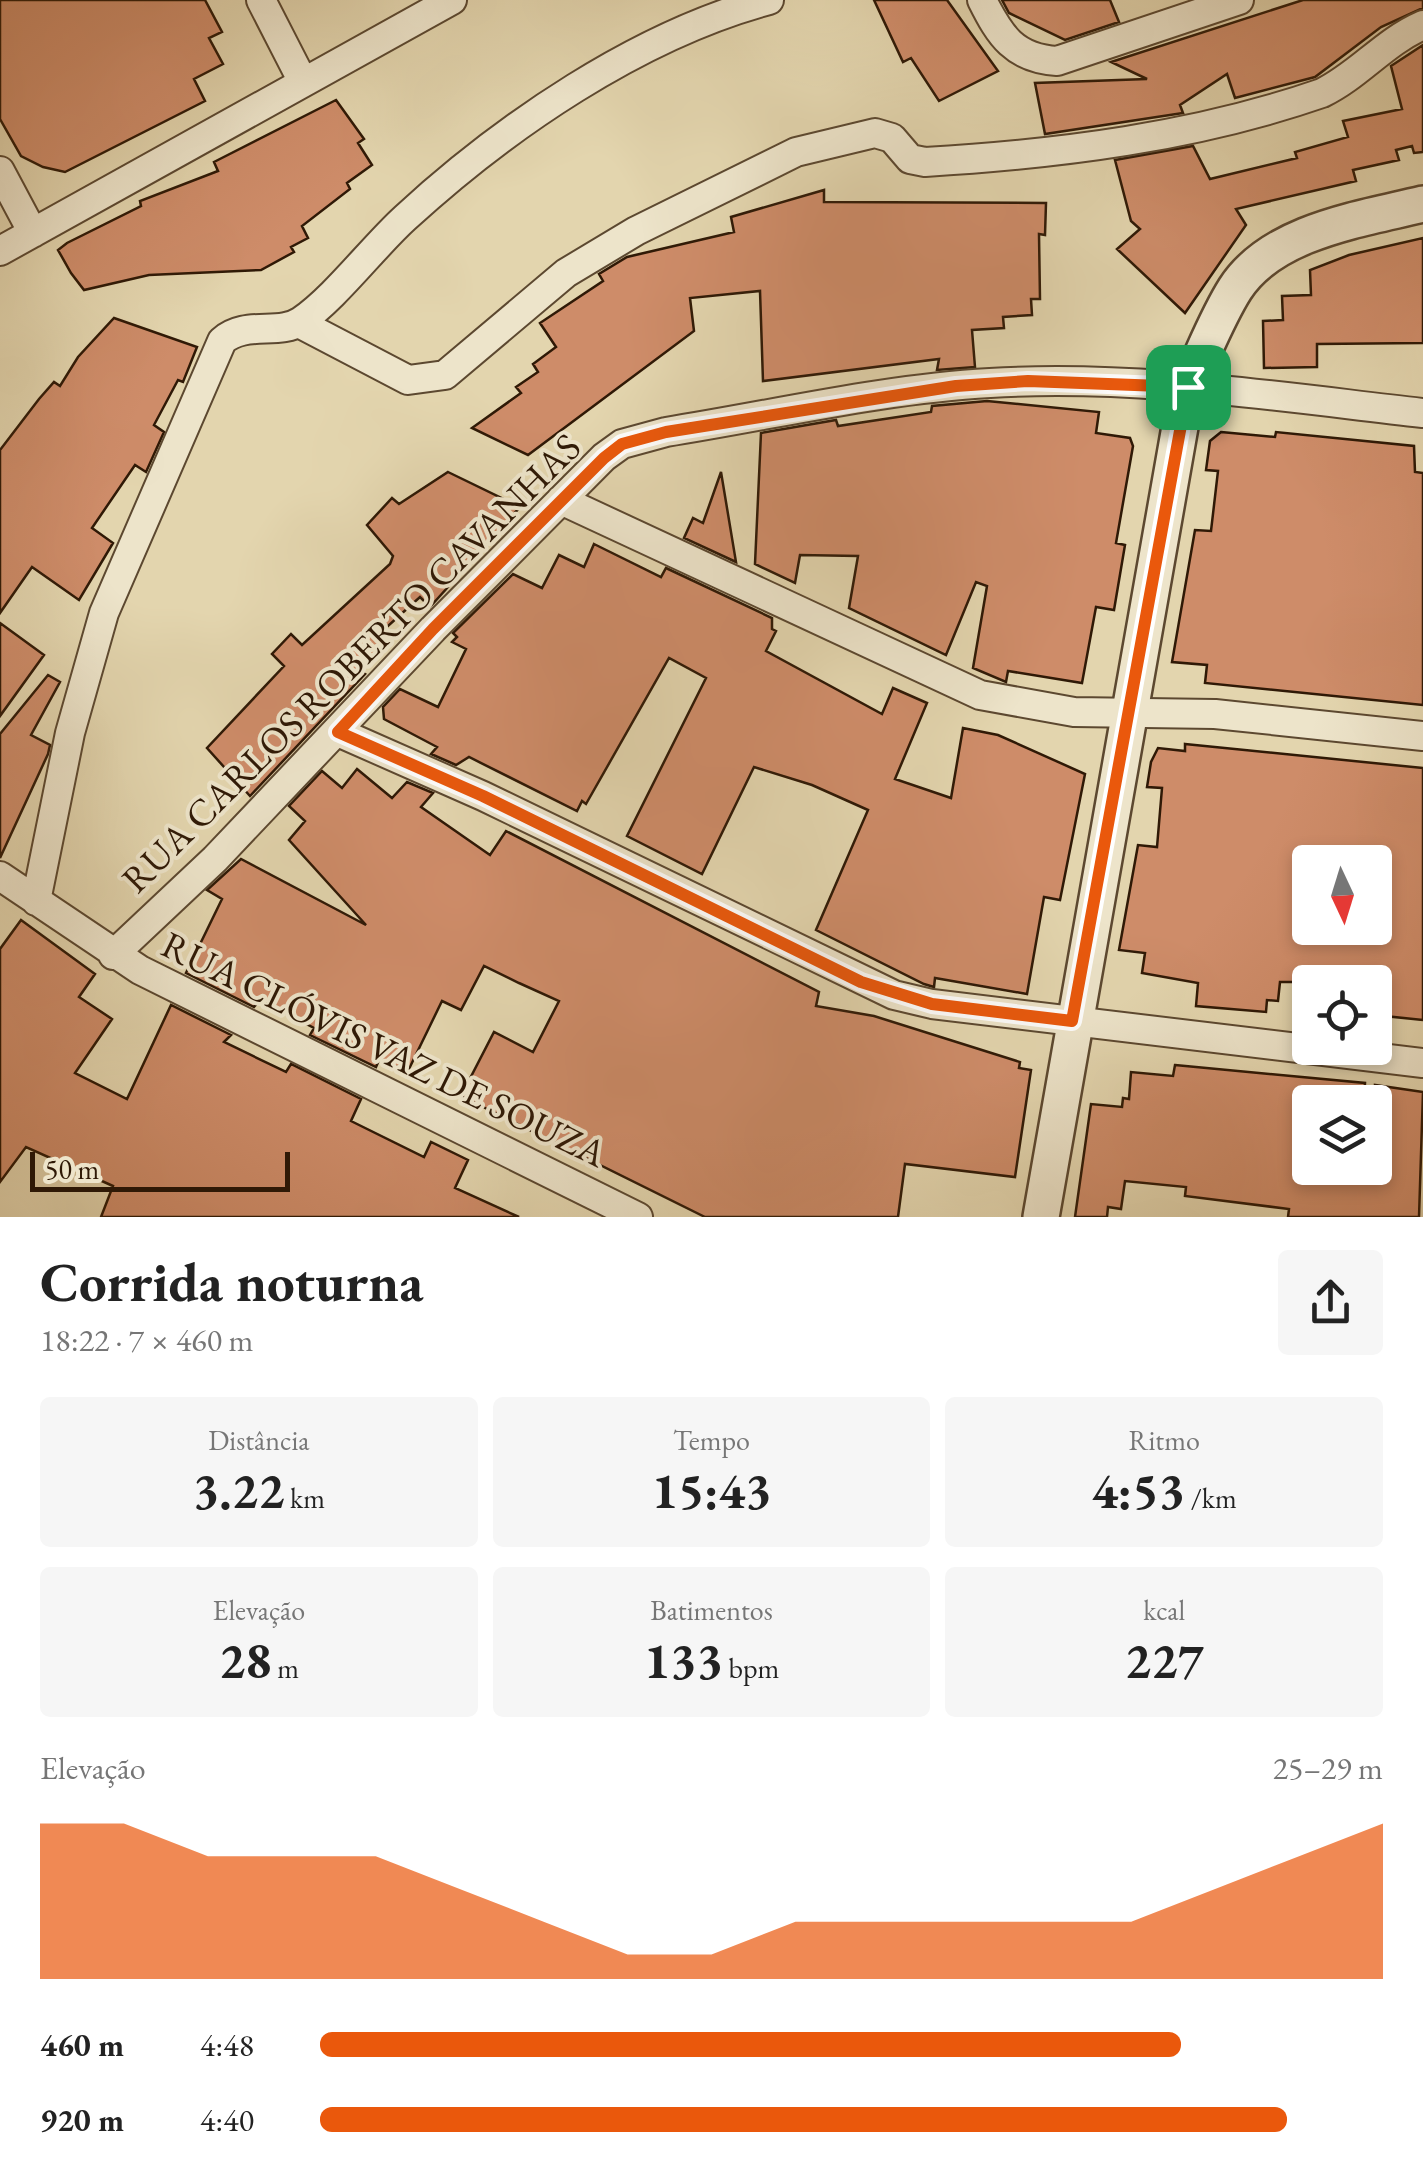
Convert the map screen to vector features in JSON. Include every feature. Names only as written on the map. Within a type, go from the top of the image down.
[{"type":"street","points":[[261,0],[302,80]]},
{"type":"street","points":[[0,251],[452,0]]},
{"type":"street","points":[[299,323],[404,218],[517,123],[670,38],[770,0]]},
{"type":"street","points":[[982,0],[1000,36],[1012,48],[1039,60],[1056,61],[1239,0]]},
{"type":"street","points":[[36,902],[70,733],[100,626],[215,350],[236,331],[299,323],[408,380],[428,380],[445,375],[566,274],[636,231],[796,152],[875,134],[892,138],[910,159],[926,162],[1049,154],[1138,138],[1322,93],[1339,85],[1382,46],[1423,26]]},
{"type":"street","points":[[0,170],[33,233]]},
{"type":"street","points":[[1041,1217],[1072,1021],[1188,387],[1236,287],[1256,266],[1315,233],[1423,204]]},
{"type":"street","name":"RUA CARLOS ROBERTO CAVANHAS","points":[[114,955],[338,732],[433,629],[622,444],[647,435],[972,384],[1028,381],[1188,387],[1423,413]]},
{"type":"street","points":[[562,500],[943,681],[1036,707],[1129,714],[1215,714],[1423,736]]},
{"type":"street","points":[[338,732],[483,796],[861,982],[932,1004],[1423,1063]]},
{"type":"street","name":"RUA CLÓVIS VAZ DE SOUZA","points":[[0,876],[114,955],[626,1214]]},
{"type":"building","points":[[0,0],[205,0],[222,32],[209,38],[223,64],[194,79],[205,101],[65,172],[43,167],[21,156],[0,119]]},
{"type":"building","points":[[874,0],[947,0],[998,71],[939,101],[911,58],[903,62]]},
{"type":"building","points":[[1002,0],[1110,0],[1119,22],[1065,40],[1009,13]]},
{"type":"building","points":[[1303,0],[1423,0],[1423,8],[1381,27],[1315,77],[1235,98],[1227,74],[1180,105],[1183,113],[1045,134],[1035,83],[1147,79],[1111,62]]},
{"type":"building","points":[[1423,45],[1423,152],[1414,153],[1412,146],[1396,150],[1399,160],[1353,170],[1356,181],[1236,209],[1246,225],[1185,313],[1117,249],[1140,229],[1131,221],[1115,160],[1193,146],[1210,179],[1297,158],[1295,152],[1348,137],[1343,121],[1402,109],[1391,66]]},
{"type":"building","points":[[336,100],[364,139],[358,143],[372,165],[347,183],[350,189],[302,226],[308,238],[291,247],[294,252],[261,270],[149,275],[84,290],[71,273],[58,250],[67,243],[141,206],[140,201],[218,171],[214,162]]},
{"type":"building","points":[[824,190],[824,202],[1046,203],[1045,235],[1039,234],[1040,299],[1031,299],[1032,315],[1003,317],[1004,328],[972,330],[975,367],[937,370],[939,359],[763,381],[760,291],[690,298],[694,331],[528,455],[472,428],[521,393],[516,387],[538,372],[533,364],[556,347],[540,323],[603,281],[599,274],[627,257],[734,232],[731,217]]},
{"type":"building","points":[[1423,238],[1423,343],[1317,344],[1317,367],[1264,368],[1263,321],[1283,320],[1282,296],[1311,295],[1310,270],[1349,255]]},
{"type":"building","points":[[114,318],[197,347],[183,382],[178,380],[154,425],[164,432],[146,472],[135,465],[92,528],[113,543],[79,600],[32,567],[0,613],[0,450],[39,399],[54,382],[60,386],[78,357]]},
{"type":"building","points":[[987,401],[1099,412],[1096,433],[1130,438],[1133,446],[1116,543],[1125,545],[1114,610],[1096,607],[1082,683],[1008,671],[1006,682],[973,668],[987,586],[976,582],[946,655],[849,608],[858,556],[800,555],[795,583],[755,564],[761,433],[836,420],[838,426],[931,412],[932,406]]},
{"type":"building","points":[[1221,432],[1275,437],[1276,432],[1414,446],[1415,472],[1423,473],[1423,705],[1205,683],[1207,665],[1172,662],[1195,530],[1211,531],[1218,471],[1206,470],[1210,441]]},
{"type":"building","points":[[448,472],[520,507],[430,607],[420,597],[379,634],[388,644],[358,670],[365,674],[250,796],[207,748],[284,666],[272,654],[291,634],[302,645],[390,564],[393,556],[367,525],[392,498],[399,504]]},
{"type":"building","points":[[721,472],[736,562],[684,538],[693,518],[703,523]]},
{"type":"building","points":[[594,544],[661,577],[666,568],[772,618],[772,629],[776,631],[766,651],[882,714],[893,688],[927,703],[895,779],[951,798],[963,728],[998,735],[1085,774],[1060,900],[1044,897],[1027,994],[935,978],[934,987],[924,984],[816,930],[868,810],[812,785],[754,767],[702,874],[627,836],[706,678],[669,658],[586,804],[582,801],[577,811],[469,757],[456,765],[431,754],[437,747],[384,719],[383,707],[400,689],[438,707],[466,649],[452,642],[457,637],[453,633],[513,574],[542,588],[559,555],[584,567]]},
{"type":"building","points":[[0,623],[44,655],[0,716]]},
{"type":"building","points":[[48,675],[60,682],[31,735],[50,745],[48,754],[0,858],[0,734]]},
{"type":"building","points":[[1185,744],[1423,768],[1423,1020],[1392,1017],[1392,965],[1292,965],[1292,982],[1280,982],[1278,1001],[1267,1000],[1266,1012],[1196,1006],[1198,983],[1142,973],[1145,953],[1119,950],[1138,845],[1157,847],[1162,788],[1147,787],[1158,748],[1185,751]]},
{"type":"building","points":[[357,769],[392,798],[407,782],[433,793],[421,807],[490,855],[506,831],[819,992],[816,1006],[874,1016],[1020,1062],[1019,1068],[1031,1070],[1015,1177],[905,1164],[898,1217],[705,1217],[461,1096],[494,1032],[533,1052],[559,1001],[484,966],[461,1010],[442,1001],[408,1071],[379,1060],[376,1067],[310,1035],[314,1028],[260,1000],[254,1007],[186,973],[222,899],[207,890],[241,859],[366,925],[289,840],[305,821],[289,806],[322,771],[342,788]]},
{"type":"building","points":[[21,920],[95,974],[79,997],[112,1019],[75,1073],[127,1099],[171,1005],[231,1035],[224,1042],[286,1072],[291,1064],[361,1099],[351,1121],[424,1157],[431,1142],[468,1160],[455,1188],[519,1217],[101,1217],[113,1186],[26,1147],[0,1182],[0,949]]},
{"type":"building","points":[[1175,1065],[1365,1083],[1292,1085],[1292,1185],[1392,1185],[1392,1087],[1423,1092],[1419,1217],[1288,1217],[1289,1209],[1185,1196],[1186,1187],[1125,1181],[1121,1209],[1108,1207],[1107,1217],[1075,1217],[1091,1104],[1122,1107],[1123,1098],[1129,1099],[1131,1072],[1173,1076]]},
{"type":"route","points":[[1028,381],[1188,387],[1072,1021],[932,1004],[861,982],[483,796],[338,732],[433,629],[622,444],[647,435],[956,386],[1028,381]]}]
